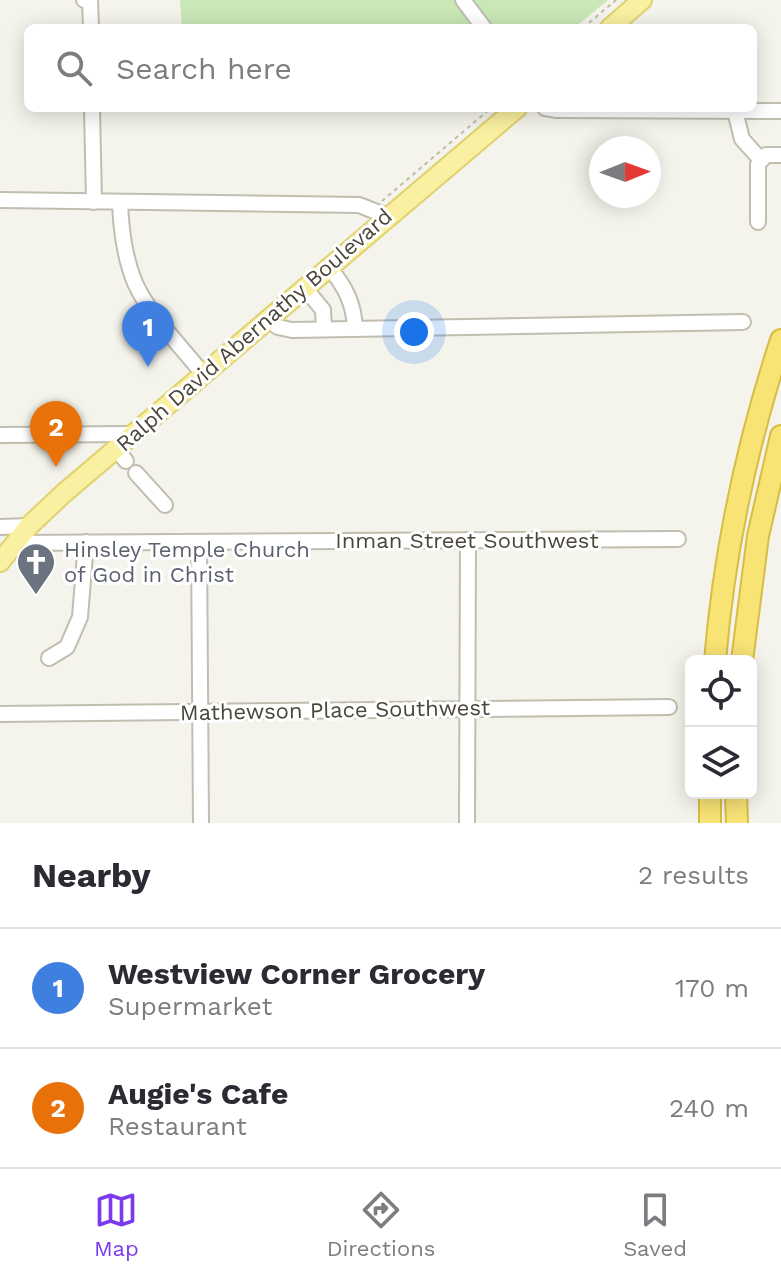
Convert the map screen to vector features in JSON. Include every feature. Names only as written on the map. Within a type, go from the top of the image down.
[{"type":"highway","points":[[716,655],[739,497],[764,393],[781,340]]},
{"type":"highway","points":[[743,655],[756,548],[781,436]]},
{"type":"highway","points":[[710,799],[710,823]]},
{"type":"highway","points":[[736,799],[737,823]]},
{"type":"main road","points":[[615,24],[642,0]]},
{"type":"main road","name":"Ralph David Abernathy Boulevard","points":[[0,562],[29,526],[120,454],[132,434],[328,266],[386,207],[512,112]]},
{"type":"street","points":[[84,0],[90,0],[91,24]]},
{"type":"street","points":[[463,0],[481,24]]},
{"type":"street","points":[[757,111],[781,111]]},
{"type":"street","points":[[92,112],[94,202]]},
{"type":"street","points":[[735,112],[742,139],[761,160]]},
{"type":"street","points":[[758,222],[758,164],[766,155],[781,155]]},
{"type":"street","points":[[0,200],[386,207]]},
{"type":"street","points":[[120,203],[123,237],[135,282],[147,303],[203,374]]},
{"type":"street","points":[[328,266],[349,297],[355,329]]},
{"type":"street","points":[[304,287],[323,310],[324,329]]},
{"type":"street","points":[[323,310],[349,297]]},
{"type":"street","points":[[267,319],[278,327],[292,330],[743,322]]},
{"type":"street","points":[[0,435],[132,434]]},
{"type":"street","points":[[136,473],[165,505]]},
{"type":"street","points":[[0,527],[29,526]]},
{"type":"street","name":"Inman Street Southwest","points":[[16,543],[678,539]]},
{"type":"street","points":[[467,823],[468,540]]},
{"type":"street","points":[[49,658],[67,647],[80,617],[86,542]]},
{"type":"street","points":[[199,542],[201,823]]},
{"type":"street","name":"Mathewson Place Southwest","points":[[0,714],[669,707]]},
{"type":"path","points":[[588,24],[616,0]]},
{"type":"path","points":[[386,207],[487,112]]},
{"type":"green space","points":[[180,0],[608,0],[579,24],[182,24]]},
{"type":"place","name":"Westview Corner Grocery","points":[[148,367]]},
{"type":"place","name":"Augie's Cafe","points":[[56,467]]},
{"type":"place","name":"Hinsley Temple Church of God in Christ","points":[[36,596]]}]
